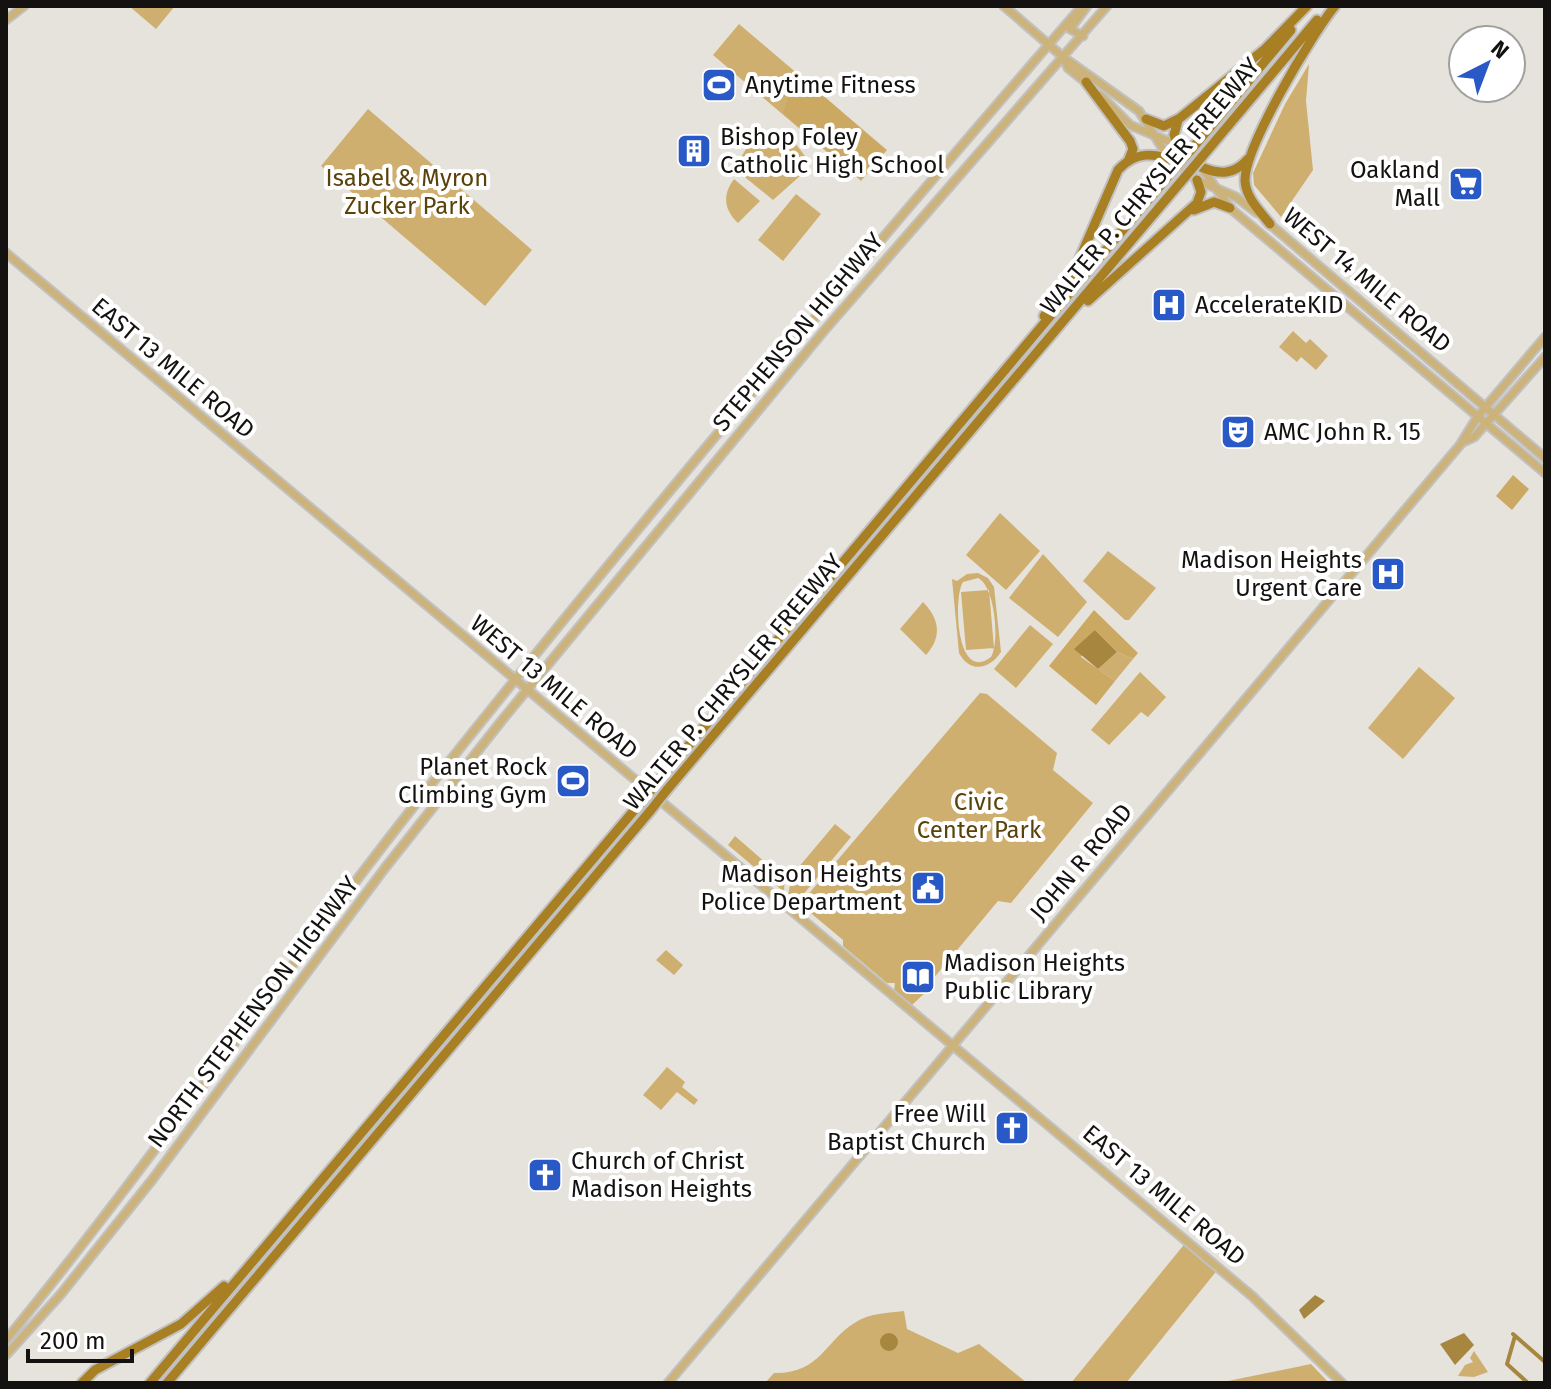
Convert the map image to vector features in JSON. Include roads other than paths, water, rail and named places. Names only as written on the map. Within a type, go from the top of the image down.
[{"type":"highway","points":[[1146,119],[1164,126],[1180,118],[1265,49],[1309,6]]},
{"type":"highway","name":"WALTER P. CHRYSLER FREEWAY","points":[[150,1383],[1005,371],[1309,6]]},
{"type":"highway","name":"WALTER P. CHRYSLER FREEWAY","points":[[172,1383],[181,1366],[1024,367],[1201,162],[1328,6]]},
{"type":"highway","points":[[1270,224],[1246,188],[1245,177],[1254,149],[1304,48],[1335,6]]},
{"type":"highway","points":[[1005,371],[1069,281],[1111,182],[1129,159],[1132,145],[1086,82]]},
{"type":"highway","points":[[1179,148],[1174,131],[1180,118]]},
{"type":"highway","points":[[1201,162],[1229,172],[1243,164],[1254,149]]},
{"type":"highway","points":[[1129,159],[1155,155],[1176,165]]},
{"type":"highway","points":[[1024,367],[1105,283],[1184,216],[1201,197],[1197,180]]},
{"type":"highway","points":[[1184,216],[1210,202],[1230,208]]},
{"type":"highway","points":[[82,1383],[95,1370],[195,1314],[258,1254]]},
{"type":"highway","points":[[172,1383],[192,1362],[224,1316]]},
{"type":"main road","points":[[6,20],[24,6]]},
{"type":"main road","name":"WEST 14 MILE ROAD","points":[[1004,6],[1063,57],[1075,62],[1146,119],[1176,165],[1197,180],[1243,200],[1545,458]]},
{"type":"main road","points":[[1085,6],[1070,29],[1085,33]]},
{"type":"main road","name":"STEPHENSON HIGHWAY","points":[[515,681],[792,345],[1085,6]]},
{"type":"main road","name":"STEPHENSON HIGHWAY","points":[[527,690],[832,321],[1085,33],[1104,6]]},
{"type":"main road","name":"WEST 14 MILE ROAD","points":[[1063,57],[1068,68],[1126,122],[1201,162],[1230,208],[1524,455],[1531,456],[1545,471]]},
{"type":"main road","points":[[1017,111],[1019,102],[1042,76],[1041,70],[1034,64]]},
{"type":"main road","points":[[1006,123],[998,121],[996,115],[1024,82],[1026,73]]},
{"type":"main road","points":[[970,139],[978,141],[982,149]]},
{"type":"main road","points":[[930,208],[923,197],[949,163]]},
{"type":"main road","points":[[1251,225],[1250,216],[1259,214]]},
{"type":"main road","points":[[854,296],[885,256],[884,250],[875,248]]},
{"type":"main road","points":[[1287,256],[1290,249],[1298,249]]},
{"type":"main road","name":"EAST 13 MILE ROAD","points":[[6,253],[314,513]]},
{"type":"main road","points":[[1315,279],[1331,276]]},
{"type":"main road","points":[[832,321],[825,319],[823,313],[851,277]]},
{"type":"main road","points":[[1325,287],[1339,284]]},
{"type":"main road","points":[[1389,341],[1403,338]]},
{"type":"main road","name":"JOHN R ROAD","points":[[668,1383],[1463,442],[1478,416],[1545,338]]},
{"type":"main road","points":[[792,345],[802,348],[802,357]]},
{"type":"main road","name":"JOHN R ROAD","points":[[1463,442],[1487,423],[1545,357]]},
{"type":"main road","points":[[765,401],[760,399],[758,392],[781,365],[782,358]]},
{"type":"main road","points":[[1419,367],[1426,365],[1428,359]]},
{"type":"main road","points":[[1432,377],[1432,370],[1440,369]]},
{"type":"main road","points":[[1503,387],[1503,396],[1508,398]]},
{"type":"main road","points":[[702,455],[714,464]]},
{"type":"main road","points":[[665,523],[658,524],[655,517],[683,477]]},
{"type":"main road","name":"WEST 13 MILE ROAD","points":[[314,513],[953,1045]]},
{"type":"main road","points":[[567,642],[607,589],[606,582],[598,581]]},
{"type":"main road","points":[[541,674],[533,671],[532,666],[559,628]]},
{"type":"main road","name":"NORTH STEPHENSON HIGHWAY","points":[[6,1340],[183,1115],[409,812],[515,681]]},
{"type":"main road","name":"NORTH STEPHENSON HIGHWAY","points":[[6,1355],[110,1234],[409,837],[527,690]]},
{"type":"main road","points":[[485,741],[512,703],[508,697],[501,698]]},
{"type":"main road","points":[[478,750],[472,749],[469,742],[492,709]]},
{"type":"main road","points":[[431,784],[438,783],[443,787],[435,805]]},
{"type":"main road","points":[[409,812],[402,828],[409,837]]},
{"type":"main road","points":[[356,907],[381,868],[378,863],[370,863]]},
{"type":"main road","points":[[298,985],[291,982],[289,976],[316,934]]},
{"type":"main road","points":[[249,1051],[273,1014],[267,1001]]},
{"type":"main road","points":[[236,1069],[228,1060],[255,1018]]},
{"type":"main road","name":"EAST 13 MILE ROAD","points":[[953,1045],[1280,1319],[1342,1383]]},
{"type":"main road","points":[[167,1161],[193,1122],[190,1115],[183,1115]]},
{"type":"main road","points":[[110,1234],[135,1198],[127,1187]]},
{"type":"main road","points":[[91,1258],[83,1250],[110,1209]]},
{"type":"main road","points":[[33,1326],[28,1321],[51,1283],[64,1281],[61,1294]]},
{"type":"waterway","points":[[1513,1334],[1545,1362]]},
{"type":"waterway","points":[[1515,1336],[1507,1364],[1528,1383]]},
{"type":"place","name":"Anytime Fitness","points":[[719,85]]},
{"type":"place","name":"Bishop Foley Catholic High School","points":[[694,151]]},
{"type":"place","name":"Oakland Mall","points":[[1466,184]]},
{"type":"place","name":"AccelerateKID","points":[[1169,305]]},
{"type":"place","name":"AMC John R. 15","points":[[1238,432]]},
{"type":"place","name":"Madison Heights Urgent Care","points":[[1388,574]]},
{"type":"place","name":"Planet Rock Climbing Gym","points":[[573,781]]},
{"type":"place","name":"Madison Heights Police Department","points":[[928,888]]},
{"type":"place","name":"Madison Heights Public Library","points":[[918,977]]},
{"type":"place","name":"Free Will Baptist Church","points":[[1012,1128]]},
{"type":"place","name":"Church of Christ Madison Heights","points":[[545,1175]]},
{"type":"park label","name":"Isabel & Myron Zucker Park","points":[[407,192]]},
{"type":"park label","name":"Civic Center Park","points":[[979,816]]}]
